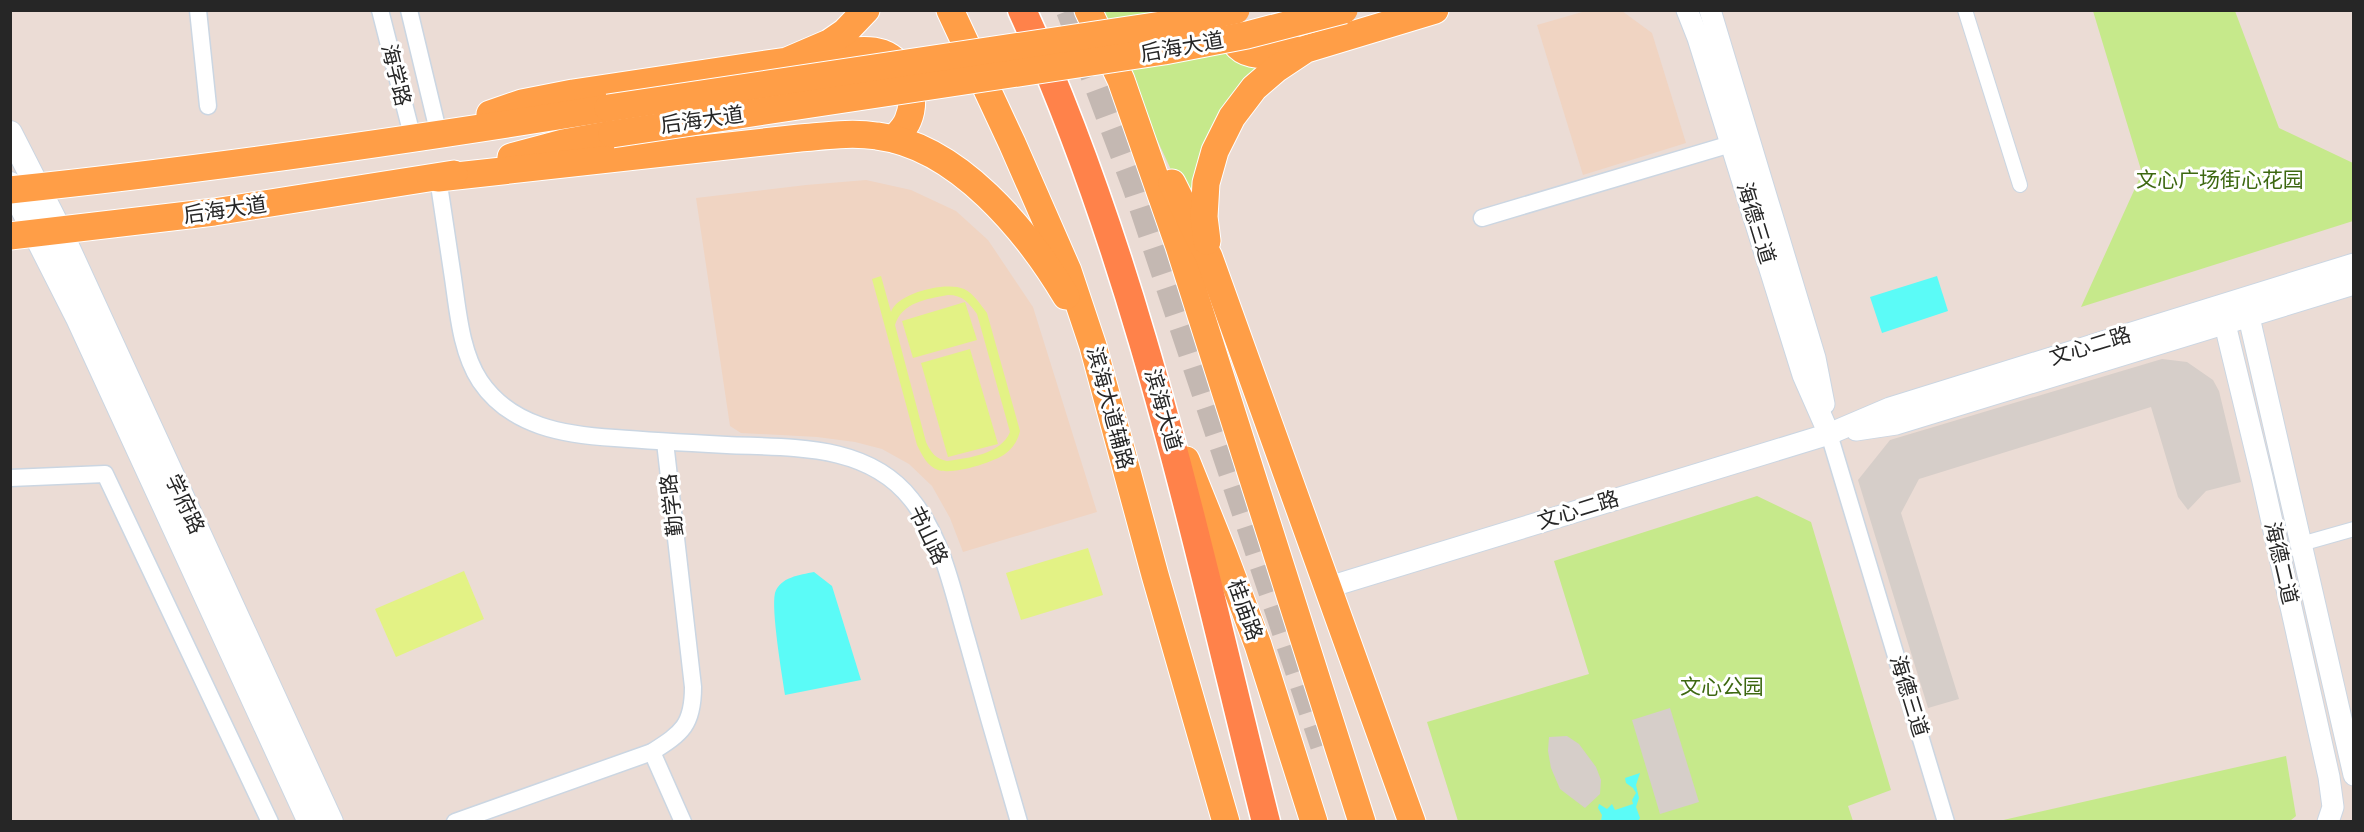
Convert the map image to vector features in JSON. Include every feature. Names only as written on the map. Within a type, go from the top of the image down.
[{"type":"highway","name":"滨海大道","points":[[1022,10],[1078,147],[1162,403],[1266,822]]},
{"type":"main road","points":[[787,61],[829,43],[845,32],[866,10]]},
{"type":"main road","name":"滨海大道辅路","points":[[950,10],[1068,271],[1093,346],[1155,575],[1226,822]]},
{"type":"main road","points":[[1088,10],[1209,257],[1412,822]]},
{"type":"main road","points":[[1229,10],[1228,21],[1238,45],[1246,52],[1268,56],[1306,49],[1435,10]]},
{"type":"main road","name":"后海大道","points":[[35,233],[214,212],[438,178],[563,143],[610,121],[1168,24],[1236,10]]},
{"type":"main road","name":"后海大道","points":[[18,188],[212,167],[444,135],[610,121],[1164,51],[1247,35],[1344,10]]},
{"type":"main road","points":[[1209,257],[1204,216],[1206,183],[1215,151],[1232,117],[1254,88],[1276,69],[1306,49]]},
{"type":"main road","points":[[444,135],[501,110],[543,98],[787,61],[873,51],[891,57],[905,74],[911,96],[908,120],[894,139]]},
{"type":"main road","points":[[1121,80],[1183,257],[1362,822]]},
{"type":"main road","name":"学府路","points":[[10,133],[18,188],[35,233],[83,329],[310,822]]},
{"type":"main road","points":[[438,178],[800,138],[854,134],[894,139],[943,162],[969,179],[995,202],[1065,294],[1093,346]]},
{"type":"main road","name":"学府路","points":[[35,233],[331,822]]},
{"type":"main road","name":"桂庙路","points":[[1162,403],[1258,645],[1314,822]]},
{"type":"main road","points":[[1349,780],[1371,822]]},
{"type":"main road","points":[[1398,786],[1406,822]]},
{"type":"street","points":[[198,10],[208,106]]},
{"type":"street","name":"海学路","points":[[380,10],[413,139]]},
{"type":"street","name":"海学路","points":[[409,10],[444,135]]},
{"type":"street","name":"海德三道","points":[[1688,10],[1740,141]]},
{"type":"street","name":"海德三道","points":[[1710,10],[1740,141],[1803,375],[1828,434],[1946,822]]},
{"type":"street","points":[[1965,10],[2020,186]]},
{"type":"street","points":[[1482,219],[1740,141]]},
{"type":"street","points":[[438,178],[461,328],[469,357],[480,381],[498,402],[522,420],[553,430],[580,436],[665,442]]},
{"type":"street","name":"文心二路","points":[[2246,307],[2354,264]]},
{"type":"street","name":"文心二路","points":[[1329,587],[1828,434],[1896,424],[2222,314],[2354,284]]},
{"type":"street","name":"海德二道","points":[[2246,307],[2354,774]]},
{"type":"street","name":"海德二道","points":[[2222,314],[2262,477],[2329,777],[2333,807],[2328,822]]},
{"type":"street","name":"勤学路","points":[[455,822],[652,752],[680,732],[689,721],[693,706],[693,687],[665,442]]},
{"type":"street","name":"书山路","points":[[665,442],[803,448],[851,457],[873,467],[891,479],[910,497],[925,518],[945,567],[1019,822]]},
{"type":"street","points":[[10,478],[105,474],[270,822]]},
{"type":"street","points":[[2301,544],[2354,529]]},
{"type":"street","points":[[652,752],[682,822]]},
{"type":"shaded area","points":[[1589,10],[1622,11],[1652,33],[1686,143],[1583,175],[1537,25]]},
{"type":"shaded area","points":[[866,180],[911,190],[956,211],[988,240],[1033,307],[1097,512],[963,552],[950,518],[932,486],[909,464],[882,449],[855,442],[817,437],[741,433],[730,426],[696,198]]},
{"type":"shaded area","points":[[2162,359],[2187,362],[2213,380],[2219,391],[2241,482],[2206,491],[2188,510],[2178,497],[2151,407],[1919,479],[1901,513],[1959,699],[1928,708],[1858,480],[1890,440]]},
{"type":"shaded area","points":[[1670,708],[1699,802],[1660,814],[1632,720]]},
{"type":"shaded area","points":[[1567,736],[1579,744],[1596,767],[1601,780],[1600,794],[1585,808],[1560,789],[1551,768],[1548,751],[1549,737]]},
{"type":"green space","points":[[1097,11],[1221,11],[1266,70],[1195,221]]},
{"type":"green space","name":"文心广场街心花园","points":[[2093,11],[2235,11],[2279,128],[2353,163],[2353,221],[2081,307],[2142,173]]},
{"type":"green space","points":[[881,276],[891,312],[902,299],[912,294],[946,287],[968,291],[982,306],[987,313],[1020,431],[1015,444],[1005,454],[982,464],[953,471],[938,470],[925,460],[917,445],[872,279]],"holes":[[[948,295],[958,296],[965,300],[977,314],[1010,432],[1006,439],[992,450],[947,461],[934,455],[926,442],[895,325],[898,317],[909,306]]]},
{"type":"green space","points":[[965,302],[977,340],[913,358],[902,321]]},
{"type":"green space","points":[[970,349],[998,444],[948,457],[921,363]]},
{"type":"green space","name":"文心公园","points":[[1757,496],[1811,522],[1891,790],[1848,806],[1853,821],[1458,821],[1427,722],[1589,674],[1554,561]]},
{"type":"green space","points":[[1088,548],[1103,595],[1021,620],[1006,573]]},
{"type":"green space","points":[[464,571],[484,619],[396,657],[375,609]]},
{"type":"green space","points":[[2286,756],[2296,816],[2290,821],[1999,821]]},
{"type":"water","points":[[1937,276],[1948,311],[1882,333],[1870,297]]},
{"type":"water","points":[[814,572],[832,586],[861,680],[785,695],[776,627],[775,593],[781,583],[786,580]]},
{"type":"water","points":[[1640,773],[1636,785],[1639,798],[1636,807],[1640,818],[1638,821],[1601,821],[1599,804],[1607,809],[1612,804],[1615,810],[1633,804],[1632,800],[1636,793],[1626,783],[1625,778]]},
{"type":"tunnel","points":[[1070,10],[1136,186],[1324,745]]}]
